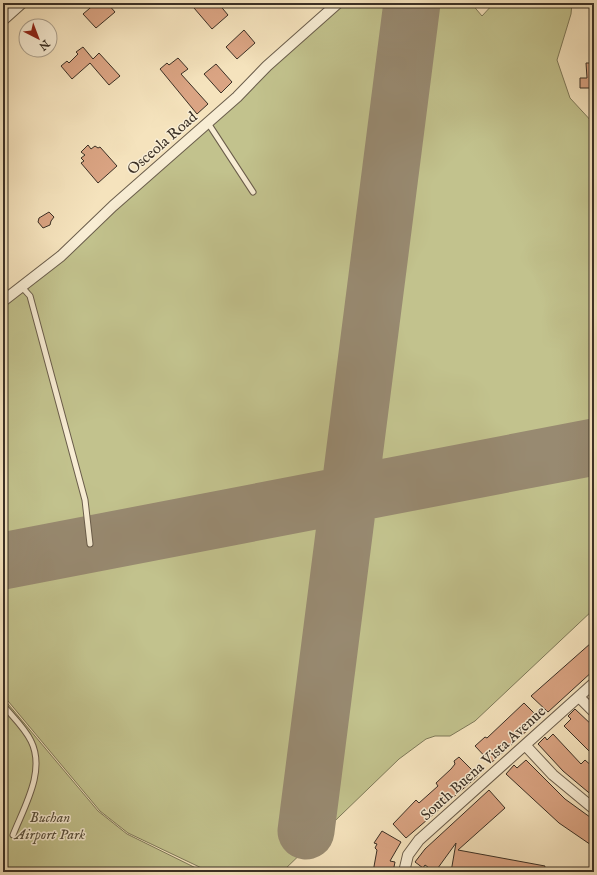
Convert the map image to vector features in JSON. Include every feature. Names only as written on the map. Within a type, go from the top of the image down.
[{"type":"street","points":[[3,20],[22,3]]},
{"type":"street","name":"Osceola Road","points":[[3,301],[20,286],[60,256],[237,97],[267,66],[338,3]]},
{"type":"street","name":"South Buena Vista Avenue","points":[[404,872],[408,855],[419,840],[594,683]]},
{"type":"street","points":[[579,697],[594,712]]},
{"type":"street","points":[[525,745],[553,775],[594,809]]},
{"type":"lane","points":[[208,123],[253,192]]},
{"type":"lane","points":[[20,286],[30,296],[85,500],[90,544]]},
{"type":"lane","points":[[3,705],[31,740],[36,755],[36,776],[13,835]]},
{"type":"green space","points":[[345,3],[471,3],[482,16],[494,3],[572,3],[571,14],[557,60],[570,98],[594,124],[594,609],[475,721],[450,736],[435,736],[426,739],[399,759],[282,872],[210,872],[128,833],[100,811],[3,695],[3,306]]},
{"type":"green space","name":"Buchan Airport Park","points":[[3,698],[98,811],[127,834],[204,872],[3,872]]},
{"type":"building","points":[[96,3],[107,3],[115,12],[96,28],[83,14]]},
{"type":"building","points":[[200,3],[218,3],[228,15],[212,29],[194,8]]},
{"type":"building","points":[[244,30],[255,43],[237,59],[226,47]]},
{"type":"building","points":[[83,47],[93,59],[99,53],[120,76],[109,85],[90,63],[72,79],[61,66],[67,61],[69,63],[78,54],[76,52]]},
{"type":"building","points":[[178,58],[188,69],[181,74],[208,104],[197,114],[160,69],[167,63],[169,65]]},
{"type":"building","points":[[586,63],[594,63],[594,88],[580,88],[580,78],[587,78]]},
{"type":"building","points":[[216,64],[232,82],[221,93],[204,74]]},
{"type":"building","points":[[88,145],[91,149],[95,146],[98,148],[100,147],[117,166],[98,183],[81,163],[84,161],[81,158],[85,155],[81,152]]},
{"type":"building","points":[[49,212],[54,217],[50,225],[43,228],[38,222],[39,218]]},
{"type":"building","points":[[591,643],[594,646],[594,670],[548,712],[531,696]]},
{"type":"building","points":[[524,703],[540,719],[491,763],[475,746],[485,737],[487,738]]},
{"type":"building","points":[[575,709],[594,727],[594,756],[564,726],[571,719],[568,716]]},
{"type":"building","points":[[553,734],[581,764],[585,760],[594,768],[594,797],[563,771],[538,744],[545,737],[547,740]]},
{"type":"building","points":[[459,757],[478,776],[406,838],[393,824],[416,800],[419,803],[438,786],[436,783],[451,769],[455,764],[454,761]]},
{"type":"building","points":[[526,760],[565,799],[594,820],[594,847],[559,823],[506,774],[514,765],[517,768]]},
{"type":"building","points":[[489,790],[505,808],[458,850],[545,866],[544,872],[451,872],[456,843],[435,872],[425,865],[423,868],[415,862],[425,849]]},
{"type":"building","points":[[382,831],[401,842],[390,861],[395,862],[393,872],[373,872],[377,850],[375,848],[377,844],[374,843]]},
{"type":"runway","points":[[306,831],[412,3]]},
{"type":"runway","points":[[3,561],[594,447]]}]
